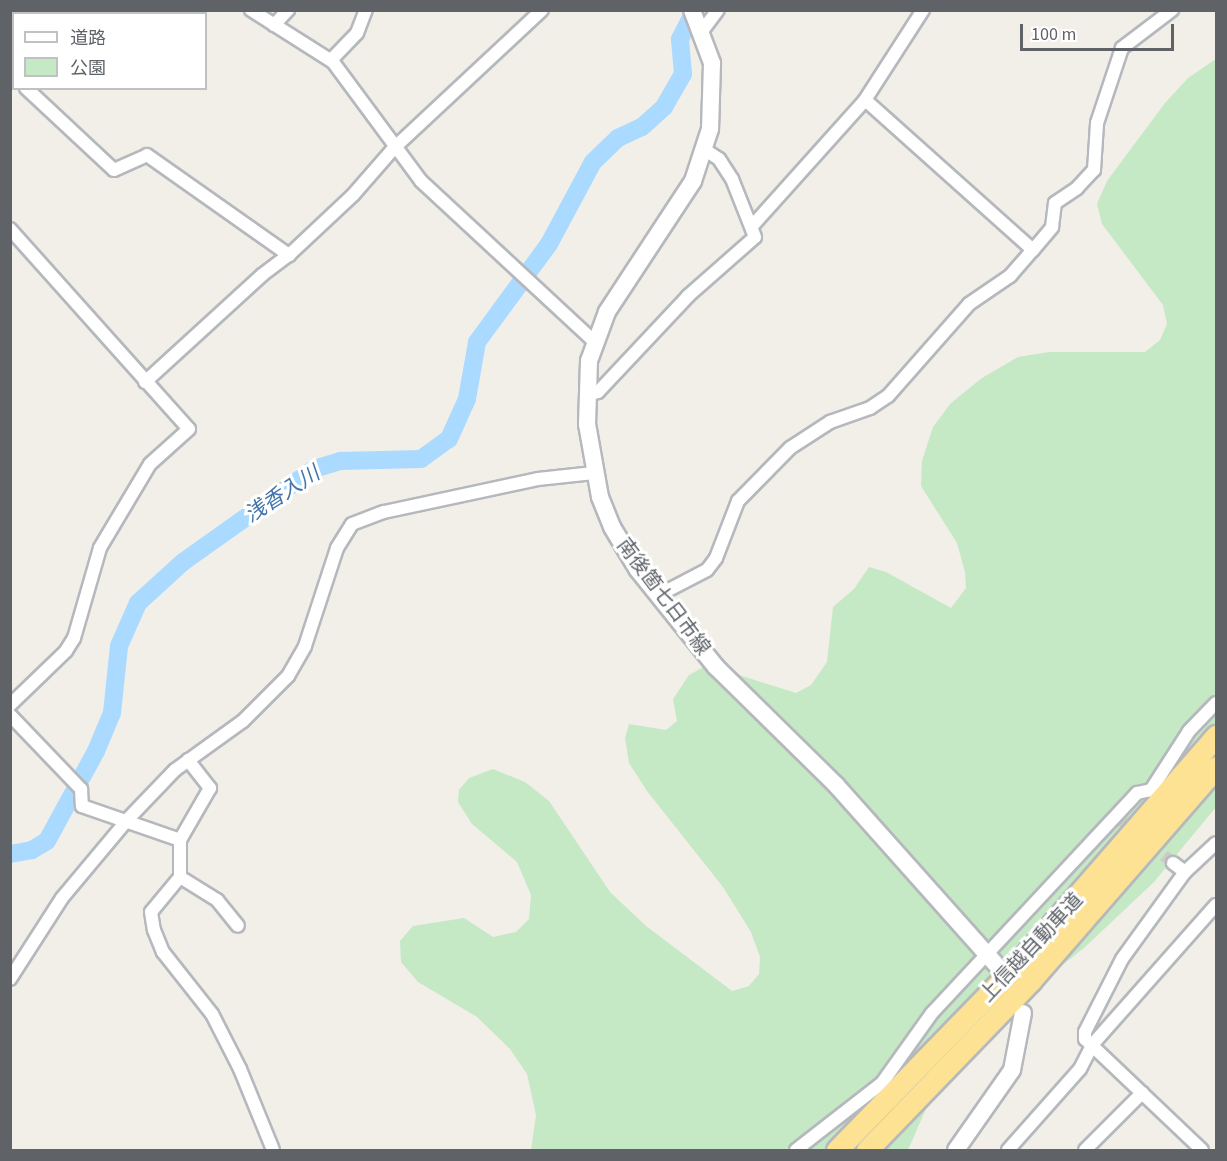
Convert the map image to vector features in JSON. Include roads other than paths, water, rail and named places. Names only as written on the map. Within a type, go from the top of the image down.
[{"type":"highway","name":"上信越自動車道","points":[[837,1150],[1016,966],[1216,736]]},
{"type":"highway","name":"上信越自動車道","points":[[867,1150],[1031,980],[1216,767]]},
{"type":"main road","name":"南後箇七日市線","points":[[698,22],[714,80],[712,115],[705,150],[677,210],[607,312],[596,342],[586,395],[594,473],[612,527],[657,596],[732,686],[836,785],[991,960]]},
{"type":"main road","points":[[956,1150],[1012,1070],[1023,1013]]},
{"type":"street","points":[[251,10],[331,60],[394,148],[421,181],[596,342]]},
{"type":"street","points":[[274,24],[288,10]]},
{"type":"street","points":[[331,60],[357,33],[366,10]]},
{"type":"street","points":[[144,382],[262,275],[289,255],[353,195],[394,148],[542,10]]},
{"type":"street","points":[[698,22],[718,10]]},
{"type":"street","points":[[753,225],[865,100],[923,10]]},
{"type":"street","points":[[657,596],[707,570],[716,558],[738,501],[790,448],[830,422],[870,408],[888,396],[969,304],[1010,276],[1052,227],[1055,203],[1077,188],[1094,170],[1097,123],[1122,48],[1172,10]]},
{"type":"street","points":[[28,90],[114,170],[147,155],[289,255]]},
{"type":"street","points":[[865,100],[1032,250]]},
{"type":"street","points":[[586,395],[598,392],[688,296],[745,249],[755,237],[753,225],[726,169],[719,159],[705,150]]},
{"type":"street","points":[[10,229],[144,382],[189,429],[150,464],[100,548],[74,638],[66,651],[10,705]]},
{"type":"street","points":[[10,979],[62,898],[128,819],[188,760],[243,721],[288,676],[304,646],[337,548],[352,524],[395,509],[538,479],[594,473]]},
{"type":"street","points":[[796,1150],[882,1083],[932,1013],[991,960],[1120,818],[1137,793],[1151,790],[1189,731],[1216,703]]},
{"type":"street","points":[[10,715],[81,789],[82,806],[128,819],[180,840]]},
{"type":"street","points":[[188,760],[210,788],[180,840],[180,877],[151,912],[154,930],[163,952],[212,1014],[240,1069],[273,1150]]},
{"type":"street","points":[[1202,1150],[1085,1039],[1085,1032],[1122,959],[1185,872],[1216,843]]},
{"type":"street","points":[[1173,863],[1185,872]]},
{"type":"street","points":[[180,877],[217,900],[238,926]]},
{"type":"street","points":[[1008,1150],[1080,1069],[1092,1045],[1216,905]]},
{"type":"street","points":[[1085,1150],[1142,1093]]},
{"type":"waterway","name":"浅香入川","points":[[10,854],[32,850],[47,841],[96,751],[112,713],[119,646],[138,603],[183,562],[314,469],[341,461],[421,459],[449,439],[467,399],[477,342],[549,244],[593,162],[618,138],[642,127],[664,107],[683,74],[680,39],[695,10]]},
{"type":"tunnel","points":[[1122,821],[1173,863]]}]
